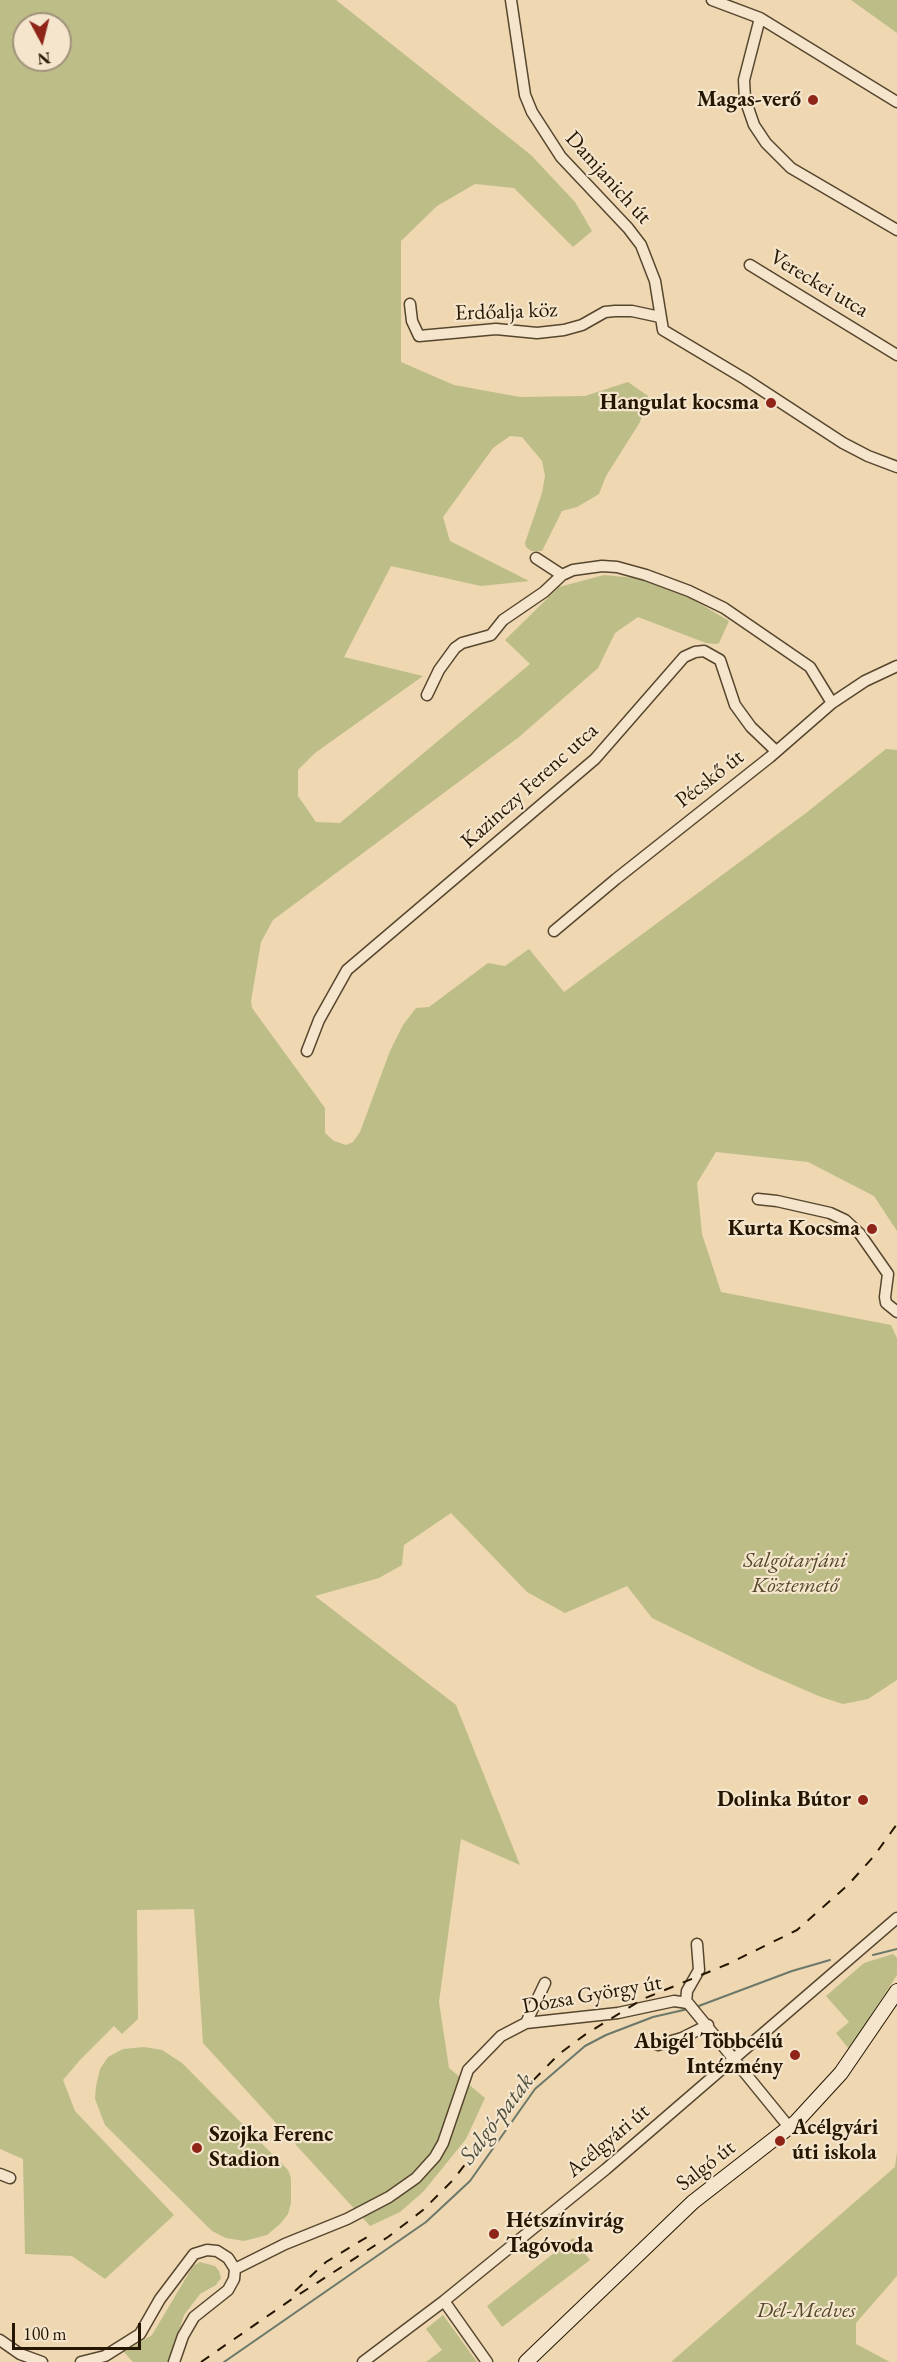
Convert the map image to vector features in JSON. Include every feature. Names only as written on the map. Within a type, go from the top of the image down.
[{"type":"main road","name":"Salgó út","points":[[526,2362],[693,2202],[789,2127],[814,2103],[840,2073],[897,1991]]},
{"type":"street","name":"Damjanich út","points":[[511,0],[525,95],[532,112],[561,157],[628,228],[641,245],[655,281],[660,317]]},
{"type":"street","points":[[712,0],[760,18],[897,102]]},
{"type":"street","points":[[760,18],[746,70],[744,88],[750,115],[766,143],[783,162],[802,176],[897,230]]},
{"type":"street","name":"Vereckei utca","points":[[750,265],[897,355]]},
{"type":"street","name":"Erdőalja köz","points":[[410,304],[412,321],[419,336],[496,330],[537,333],[564,330],[582,325],[605,312],[615,311],[638,312],[660,317]]},
{"type":"street","points":[[660,317],[662,328],[666,332],[736,373],[843,443],[897,467]]},
{"type":"street","points":[[536,558],[562,575]]},
{"type":"street","points":[[427,694],[439,670],[455,648],[468,640],[491,635],[503,620],[544,592],[562,575],[586,567],[617,567],[697,595],[724,608],[810,666],[832,703]]},
{"type":"street","name":"Kazinczy Ferenc utca","points":[[307,1052],[319,1020],[347,970],[595,759],[684,657],[704,651],[720,660],[735,705],[751,727],[776,751]]},
{"type":"street","name":"Pécskő út","points":[[554,932],[621,874],[776,751],[832,703],[865,681],[897,666]]},
{"type":"street","points":[[758,1199],[830,1213],[845,1220],[860,1234],[888,1274],[886,1303],[897,1312]]},
{"type":"street","name":"Acélgyári út","points":[[363,2362],[444,2301],[735,2059],[897,1918]]},
{"type":"street","points":[[697,1944],[699,1970],[687,1991],[691,2006],[789,2127]]},
{"type":"street","points":[[526,2023],[545,1983]]},
{"type":"street","name":"Dózsa György út","points":[[235,2269],[285,2244],[347,2219],[389,2197],[416,2178],[435,2157],[443,2143],[468,2070],[501,2036],[526,2023],[618,2013],[674,2001],[691,2006]]},
{"type":"street","points":[[658,2045],[682,2038],[708,2025]]},
{"type":"street","points":[[81,2362],[105,2356],[140,2334],[160,2299],[197,2252],[207,2250],[222,2254],[235,2269],[234,2279],[228,2290],[194,2317],[183,2336],[174,2362]]},
{"type":"street","points":[[444,2301],[487,2362]]},
{"type":"street","points":[[0,2340],[20,2354],[42,2362]]},
{"type":"green space","name":"Salgótarjáni Köztemető","points":[[0,0],[336,0],[531,155],[575,202],[592,231],[573,247],[514,188],[475,184],[437,206],[401,241],[401,362],[454,385],[520,397],[585,396],[628,382],[648,396],[640,422],[606,476],[599,494],[577,507],[562,511],[542,551],[531,551],[525,543],[542,493],[545,476],[542,461],[522,437],[510,436],[493,448],[443,517],[450,541],[529,581],[481,586],[391,566],[344,657],[423,676],[315,753],[298,770],[298,796],[316,822],[340,823],[530,664],[505,640],[559,587],[604,575],[636,578],[692,599],[729,621],[719,643],[716,644],[706,643],[638,617],[615,633],[598,668],[519,737],[273,920],[261,942],[251,1001],[252,1008],[325,1108],[325,1133],[334,1141],[346,1145],[353,1142],[360,1132],[390,1051],[403,1025],[416,1008],[429,1007],[488,963],[505,966],[529,949],[564,992],[806,813],[886,749],[897,750],[897,1231],[874,1196],[808,1162],[716,1152],[697,1183],[702,1234],[721,1292],[891,1325],[897,1338],[897,1680],[868,1699],[843,1704],[821,1697],[761,1671],[652,1618],[627,1586],[565,1613],[527,1592],[451,1513],[404,1545],[402,1565],[379,1578],[315,1596],[456,1705],[520,1865],[461,1839],[439,2002],[449,2068],[485,2098],[466,2139],[423,2192],[400,2212],[370,2226],[203,2043],[194,1909],[137,1910],[138,2019],[122,2034],[114,2026],[63,2080],[75,2111],[174,2215],[105,2279],[72,2256],[25,2254],[23,2159],[0,2149]]},
{"type":"green space","points":[[851,0],[897,0],[897,33]]},
{"type":"green space","points":[[893,1954],[897,1958],[897,1975],[849,2049],[836,2033],[849,2022],[826,1996],[864,1963]]},
{"type":"green space","name":"Szojka Ferenc Stadion","points":[[144,2047],[162,2050],[182,2063],[288,2170],[291,2178],[291,2203],[288,2214],[267,2235],[244,2241],[226,2238],[212,2231],[105,2125],[95,2099],[100,2069],[108,2057],[123,2049]]},
{"type":"green space","name":"Dél-Medves","points":[[897,2152],[897,2276],[856,2323],[856,2344],[890,2362],[671,2362],[895,2167]]},
{"type":"green space","points":[[573,2238],[590,2260],[502,2327],[487,2306]]},
{"type":"green space","points":[[200,2262],[215,2266],[221,2278],[216,2285],[200,2294],[184,2315],[169,2362],[133,2362],[124,2352],[152,2335],[193,2266]]},
{"type":"green space","points":[[443,2315],[477,2362],[426,2362],[442,2350],[426,2329]]},
{"type":"waterway","name":"Salgó-patak","points":[[873,1955],[897,1949]]},
{"type":"waterway","name":"Salgó-patak","points":[[696,2007],[792,1971],[830,1960]]},
{"type":"waterway","name":"Salgó-patak","points":[[224,2362],[426,2222],[470,2181],[535,2089],[585,2046],[606,2035],[653,2017],[688,2009]]},
{"type":"railway","points":[[201,2362],[295,2297],[388,2237],[423,2210],[454,2179],[513,2101],[559,2054],[586,2034],[643,1999],[728,1964],[797,1930],[848,1885],[874,1856],[897,1824]]},
{"type":"railway","points":[[295,2291],[326,2262],[372,2234]]},
{"type":"place","name":"Magas-verő","points":[[813,100]]},
{"type":"place","name":"Hangulat kocsma","points":[[771,403]]},
{"type":"place","name":"Kurta Kocsma","points":[[872,1229]]},
{"type":"place","name":"Dolinka Bútor","points":[[863,1800]]},
{"type":"place","name":"Abigél Többcélú Intézmény","points":[[795,2055]]},
{"type":"place","name":"Acélgyári úti iskola","points":[[780,2141]]},
{"type":"place","name":"Szojka Ferenc Stadion","points":[[197,2148]]},
{"type":"place","name":"Hétszínvirág Tagóvoda","points":[[494,2234]]}]
